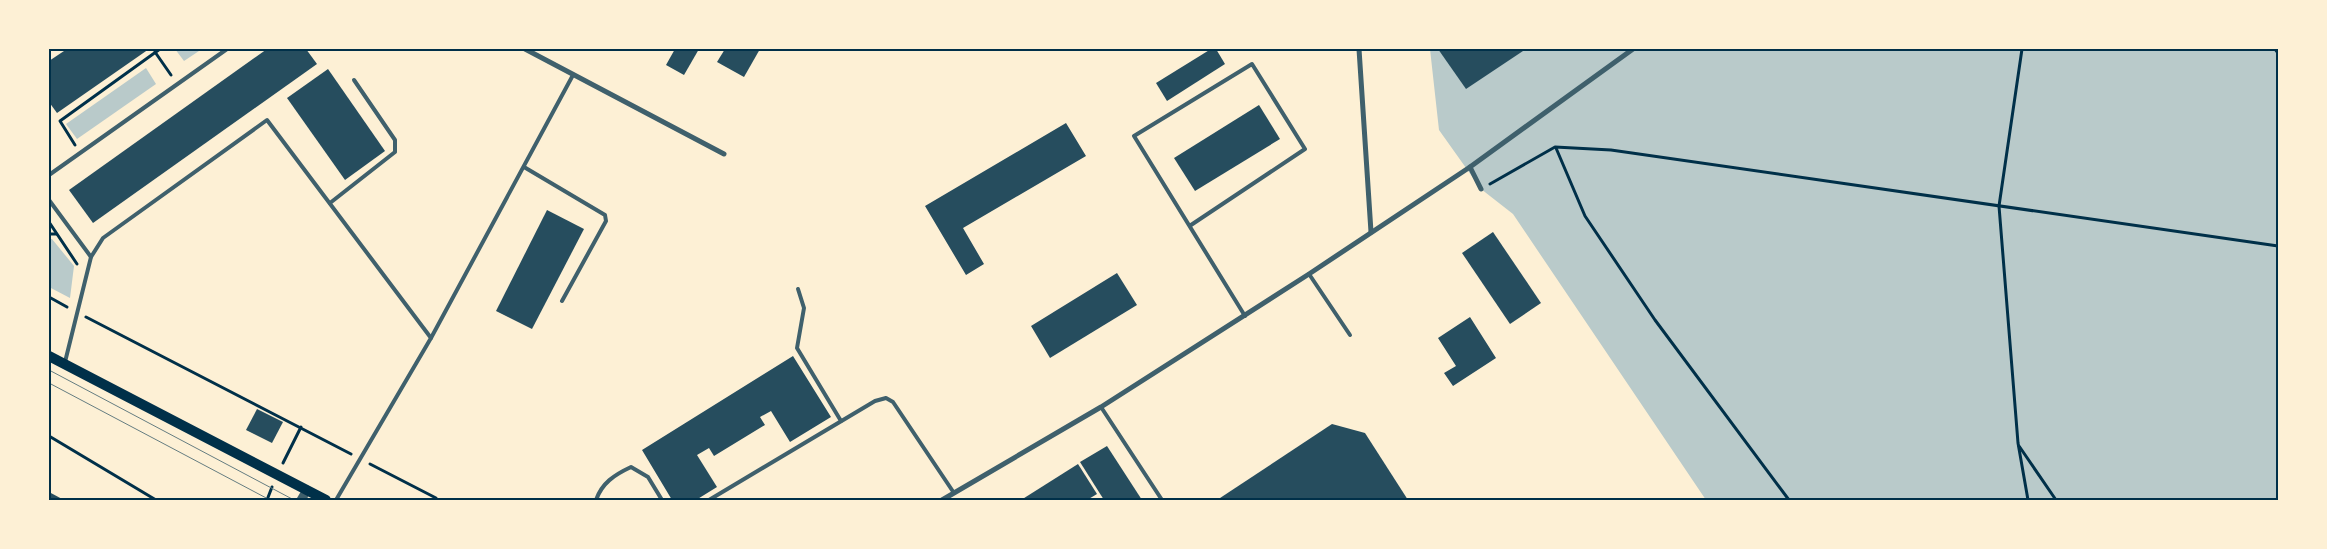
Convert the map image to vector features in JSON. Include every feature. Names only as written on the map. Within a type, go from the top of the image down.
[{"type":"main road","points":[[49,356],[326,500]]},
{"type":"street","points":[[525,49],[724,154]]},
{"type":"street","points":[[1359,49],[1371,232]]},
{"type":"street","points":[[942,500],[1101,407],[1245,316],[1470,167],[1633,49]]},
{"type":"street","points":[[1470,167],[1481,189]]},
{"type":"street","points":[[301,500],[307,490]]},
{"type":"lane","points":[[49,175],[227,49]]},
{"type":"lane","points":[[1190,225],[1305,149],[1252,64],[1134,136],[1245,316]]},
{"type":"lane","points":[[336,500],[431,338],[574,75]]},
{"type":"lane","points":[[330,203],[395,152],[395,140],[354,80]]},
{"type":"lane","points":[[64,364],[91,257],[103,238],[268,120],[431,338]]},
{"type":"lane","points":[[524,167],[605,215],[606,221],[562,301]]},
{"type":"lane","points":[[49,200],[91,257]]},
{"type":"lane","points":[[1309,274],[1350,335]]},
{"type":"lane","points":[[798,289],[804,308],[798,348],[841,421]]},
{"type":"lane","points":[[710,500],[875,400],[886,398],[893,402],[954,493]]},
{"type":"lane","points":[[1101,407],[1162,500]]},
{"type":"lane","points":[[596,500],[600,490],[614,475],[631,467],[648,477],[662,500]]},
{"type":"path","points":[[80,152],[60,122],[160,49]]},
{"type":"path","points":[[2022,49],[1999,206],[2018,443],[2028,500]]},
{"type":"path","points":[[2275,49],[2278,53]]},
{"type":"path","points":[[155,52],[177,84]]},
{"type":"path","points":[[1555,147],[1585,216],[1655,320],[1789,500]]},
{"type":"path","points":[[1481,189],[1555,147],[1611,150],[2278,246]]},
{"type":"path","points":[[49,222],[78,264],[76,273]]},
{"type":"path","points":[[49,234],[57,234]]},
{"type":"path","points":[[49,297],[70,308],[71,300]]},
{"type":"path","points":[[77,312],[436,498]]},
{"type":"path","points":[[49,436],[156,500]]},
{"type":"path","points":[[2018,443],[2056,500]]},
{"type":"shaded area","points":[[175,49],[202,49],[184,61]]},
{"type":"shaded area","points":[[1430,49],[2278,49],[2278,500],[1706,500],[1513,214],[1481,189],[1439,130]]},
{"type":"shaded area","points":[[146,68],[156,84],[77,139],[66,124]]},
{"type":"shaded area","points":[[49,239],[52,239],[74,266],[70,298],[49,287]]},
{"type":"building","points":[[67,49],[149,49],[57,113],[49,102],[49,61]]},
{"type":"building","points":[[267,49],[306,49],[317,64],[93,223],[69,190]]},
{"type":"building","points":[[675,49],[699,49],[684,75],[666,65]]},
{"type":"building","points":[[725,49],[760,49],[744,77],[717,62]]},
{"type":"building","points":[[1211,49],[1216,49],[1225,64],[1167,101],[1156,83]]},
{"type":"building","points":[[1438,49],[1526,49],[1466,89]]},
{"type":"building","points":[[328,69],[385,151],[345,180],[287,98]]},
{"type":"building","points":[[1259,105],[1280,139],[1195,191],[1174,158]]},
{"type":"building","points":[[1066,123],[1086,156],[963,228],[984,264],[966,275],[925,206]]},
{"type":"building","points":[[547,210],[584,229],[532,329],[496,311]]},
{"type":"building","points":[[1493,232],[1541,303],[1510,324],[1462,253]]},
{"type":"building","points":[[1117,273],[1137,305],[1050,358],[1031,326]]},
{"type":"building","points":[[1470,317],[1496,358],[1453,386],[1444,373],[1456,366],[1438,338]]},
{"type":"building","points":[[793,356],[831,417],[790,442],[771,411],[760,417],[765,425],[714,456],[709,448],[697,455],[717,487],[696,500],[672,500],[642,450]]},
{"type":"building","points":[[257,409],[283,422],[272,443],[246,430]]},
{"type":"building","points":[[1332,424],[1365,433],[1408,500],[1217,500]]},
{"type":"building","points":[[1107,446],[1142,500],[1104,500],[1080,462]]},
{"type":"building","points":[[1078,464],[1097,494],[1087,500],[1021,500]]},
{"type":"building","points":[[49,492],[64,500],[49,500]]},
{"type":"tram line","points":[[49,370],[294,500]]},
{"type":"tram line","points":[[49,383],[270,500]]}]
